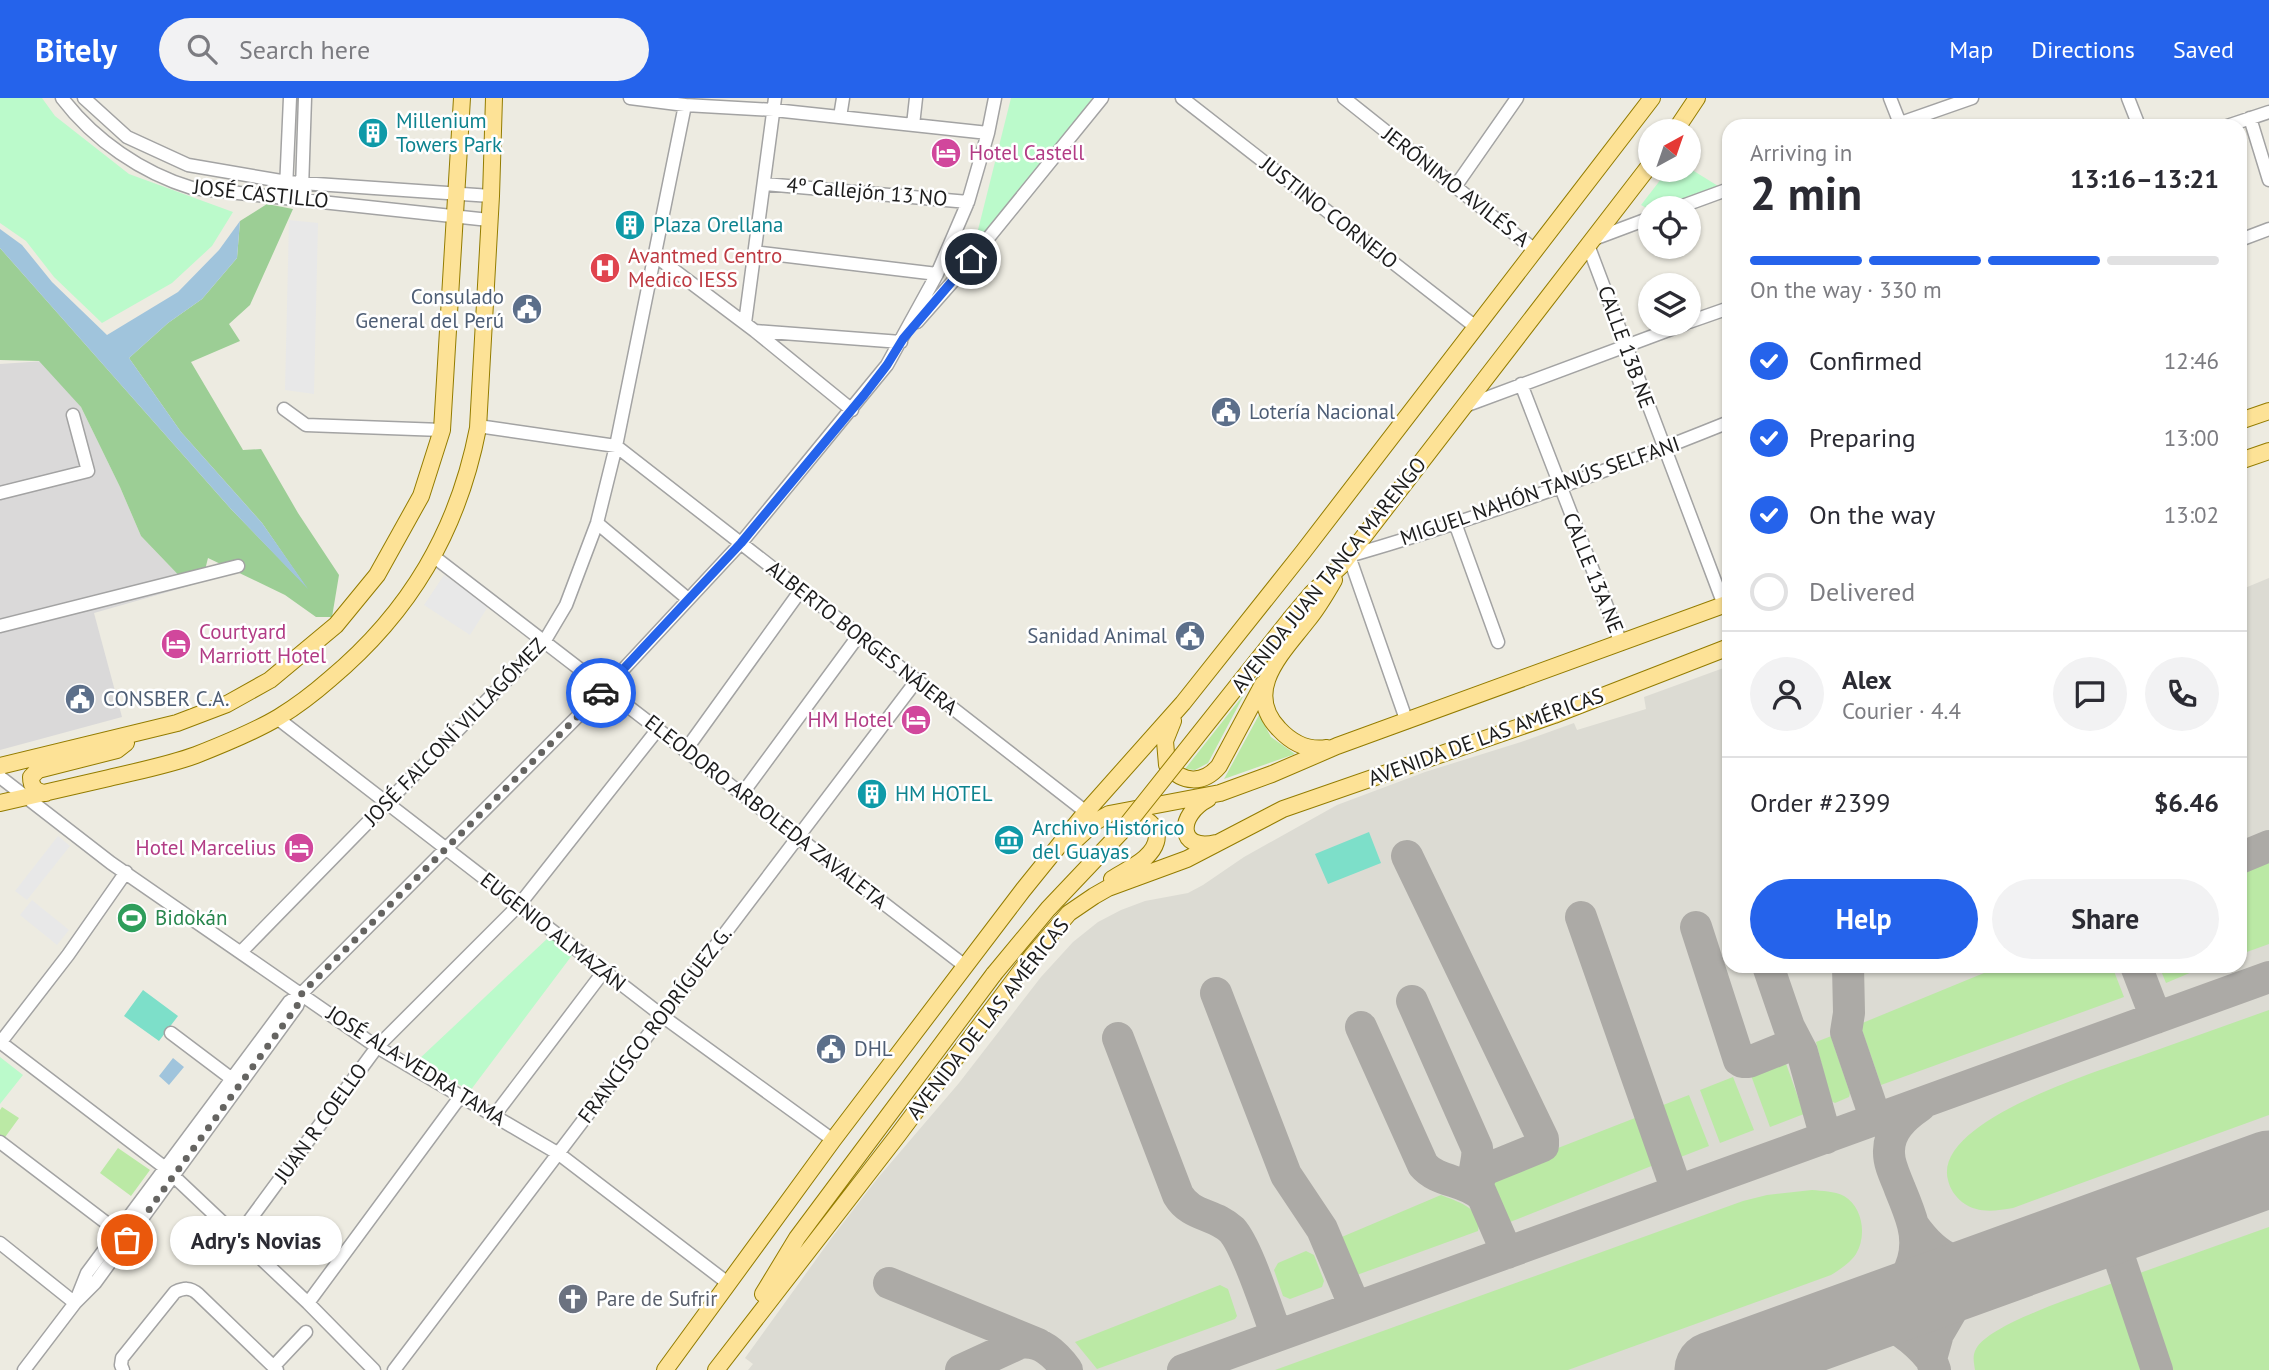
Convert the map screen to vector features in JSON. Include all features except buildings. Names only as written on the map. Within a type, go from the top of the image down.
[{"type":"main road","points":[[0,766],[177,723],[227,704],[270,680],[336,625],[377,575],[421,496],[442,430],[462,98]]},
{"type":"main road","points":[[0,803],[194,755],[277,718],[302,702],[357,657],[401,608],[433,556],[457,506],[472,459],[478,426],[494,98]]},
{"type":"main road","name":"AVENIDA JUAN TANCA MARENGO","points":[[1090,817],[1303,552],[1652,98]]},
{"type":"main road","points":[[1683,119],[1697,98]]},
{"type":"main road","name":"AVENIDA JUAN TANCA MARENGO","points":[[994,974],[1048,909],[1121,832],[1291,618],[1345,561],[1638,181]]},
{"type":"main road","points":[[2247,419],[2269,411]]},
{"type":"main road","points":[[2247,459],[2269,451]]},
{"type":"main road","points":[[1182,703],[1164,741],[1165,760],[1179,776],[1200,780],[1208,777],[1219,766],[1273,667],[1322,601],[1345,561]]},
{"type":"main road","name":"AVENIDA DE LAS AMÉRICAS","points":[[1090,817],[1220,793],[1337,746],[1722,605]]},
{"type":"main road","name":"AVENIDA DE LAS AMÉRICAS","points":[[716,1370],[1032,957],[1069,913],[1108,888],[1187,859],[1283,809],[1554,715],[1722,650]]},
{"type":"main road","points":[[1273,667],[1265,684],[1264,694],[1265,705],[1274,724],[1290,739],[1308,748],[1325,749],[1337,746]]},
{"type":"main road","points":[[46,793],[37,791],[32,785],[32,777],[38,770],[117,750],[143,732]]},
{"type":"main road","points":[[1218,843],[1204,845],[1192,841],[1185,831],[1185,824],[1191,811],[1220,793]]},
{"type":"main road","points":[[665,1370],[833,1140],[1023,890],[1090,817],[1142,816],[1153,824],[1156,829],[1156,843],[1148,855],[1090,894],[1069,913]]},
{"type":"main road","name":"AVENIDA DE LAS AMÉRICAS","points":[[726,1356],[797,1238],[994,974]]},
{"type":"main road","points":[[908,1089],[958,1055]]},
{"type":"street","name":"JOSÉ CASTILLO","points":[[62,98],[88,127],[137,164],[168,181],[192,188],[489,220]]},
{"type":"street","name":"JOSÉ CASTILLO","points":[[84,98],[127,137],[188,165],[287,182],[491,195]]},
{"type":"street","points":[[286,198],[290,98]]},
{"type":"street","points":[[302,199],[305,98]]},
{"type":"street","points":[[630,98],[685,105],[775,104],[840,117],[988,133]]},
{"type":"street","points":[[840,117],[843,98]]},
{"type":"street","points":[[913,125],[916,98]]},
{"type":"street","points":[[24,1370],[75,1303],[95,1283],[232,1079],[289,1002],[302,993],[605,689],[741,543],[887,365],[937,274],[968,201],[988,133],[995,98]]},
{"type":"street","points":[[902,341],[1102,98]]},
{"type":"street","name":"JUSTINO CORNEJO","points":[[1182,98],[1476,328]]},
{"type":"street","name":"JERÓNIMO AVILÉS A","points":[[1344,98],[1536,251]]},
{"type":"street","points":[[1455,187],[1514,102],[1500,98]]},
{"type":"street","points":[[1890,98],[1896,119]]},
{"type":"street","points":[[1914,119],[1972,98]]},
{"type":"street","points":[[2128,98],[2136,119]]},
{"type":"street","points":[[750,327],[754,252],[775,104]]},
{"type":"street","name":"JOSÉ FALCONÍ VILLAGÓMEZ","points":[[241,952],[544,642],[566,605],[597,523],[616,446],[685,105]]},
{"type":"street","points":[[2247,119],[2269,112]]},
{"type":"street","points":[[2250,118],[2269,180]]},
{"type":"street","name":"4º Callejón 13 NO","points":[[765,184],[968,201]]},
{"type":"street","points":[[1701,199],[1722,192]]},
{"type":"street","points":[[1591,242],[1638,223]]},
{"type":"street","points":[[2247,237],[2269,229]]},
{"type":"street","name":"CALLE 13B NE","points":[[1591,242],[1664,449],[1722,594]]},
{"type":"street","points":[[754,252],[937,274]]},
{"type":"street","points":[[654,256],[750,327],[852,410]]},
{"type":"street","points":[[1701,318],[1722,311]]},
{"type":"street","points":[[750,327],[902,341]]},
{"type":"street","points":[[1464,406],[1651,336]]},
{"type":"street","name":"CALLE 13A NE","points":[[1521,384],[1621,643]]},
{"type":"street","points":[[284,409],[306,425],[442,430]]},
{"type":"street","points":[[0,493],[88,471],[73,415]]},
{"type":"street","name":"MIGUEL NAHÓN TANÚS SELFANI","points":[[1345,561],[1664,449],[1722,425]]},
{"type":"street","name":"ALBERTO BORGES NÁJERA","points":[[478,426],[616,446],[1090,817]]},
{"type":"street","points":[[597,523],[688,600]]},
{"type":"street","points":[[1455,523],[1498,642]]},
{"type":"street","name":"ELEODORO ARBOLEDA ZAVALETA","points":[[433,556],[965,966]]},
{"type":"street","points":[[1345,561],[1406,722]]},
{"type":"street","points":[[0,626],[238,566]]},
{"type":"street","points":[[685,751],[801,590]]},
{"type":"street","points":[[742,794],[859,635]]},
{"type":"street","name":"FRANCÍSCO RODRÍGUEZ G.","points":[[394,1370],[917,680]]},
{"type":"street","name":"EUGENIO ALMAZÁN","points":[[277,718],[662,1016],[833,1140]]},
{"type":"street","name":"JUAN R COELLO","points":[[238,1236],[377,1047],[519,905],[658,729]]},
{"type":"street","name":"JOSÉ ALA-VEDRA TAMA","points":[[0,777],[125,872],[377,1047],[559,1154],[729,1284]]},
{"type":"street","points":[[125,872],[68,955],[0,1042],[169,1172],[308,1303],[374,1370]]},
{"type":"street","points":[[494,1116],[604,971]]},
{"type":"street","points":[[75,1303],[87,1273],[117,1231],[169,1172],[297,1006],[302,993]]},
{"type":"street","points":[[171,1033],[232,1079]]},
{"type":"street","points":[[308,1303],[460,1097]]},
{"type":"street","points":[[0,1142],[117,1231]]},
{"type":"street","points":[[0,1243],[75,1303]]},
{"type":"street","points":[[122,1364],[175,1292],[183,1288],[192,1289],[276,1368],[306,1332]]},
{"type":"shaded area","points":[[289,220],[318,223],[314,394],[285,390]]},
{"type":"shaded area","points":[[240,221],[237,258],[202,299],[168,323],[129,358],[181,432],[262,523],[308,589],[231,509],[0,248],[0,229],[22,245],[52,282],[107,335],[178,292],[219,250]]},
{"type":"shaded area","points":[[44,361],[81,407],[141,536],[189,586],[94,613],[122,717],[0,750],[0,364]]},
{"type":"shaded area","points":[[444,575],[489,605],[470,635],[424,605]]},
{"type":"shaded area","points":[[2269,578],[2269,1370],[748,1370],[753,1364],[745,1358],[877,1179],[959,1083],[1041,977],[1073,942],[1098,922],[1145,901],[1188,893],[1244,857],[1337,805],[1425,772],[1574,723],[1577,730],[1646,709],[1644,697],[1722,669],[1722,973],[2247,973],[2247,587]]},
{"type":"shaded area","points":[[1369,832],[1381,863],[1328,884],[1315,854]]},
{"type":"shaded area","points":[[58,836],[70,846],[27,900],[15,891]]},
{"type":"shaded area","points":[[32,900],[69,930],[57,945],[20,915]]},
{"type":"shaded area","points":[[143,990],[178,1016],[159,1041],[124,1016]]},
{"type":"shaded area","points":[[173,1058],[184,1067],[169,1085],[159,1076]]},
{"type":"green space","points":[[0,98],[42,98],[55,116],[129,174],[233,212],[212,246],[172,283],[102,323],[54,277],[26,241],[0,223]]},
{"type":"green space","points":[[1011,98],[1093,98],[971,258]]},
{"type":"green space","points":[[1701,175],[1718,186],[1693,196],[1648,196],[1659,182],[1701,182]]},
{"type":"green space","points":[[267,204],[293,209],[250,305],[229,324],[240,341],[191,362],[243,450],[261,449],[298,513],[339,575],[332,617],[316,617],[285,595],[208,558],[203,578],[189,586],[141,536],[81,407],[39,361],[0,360],[0,248],[231,509],[304,584],[262,523],[181,432],[129,358],[168,323],[202,299],[237,258],[240,221]]},
{"type":"green space","points":[[1245,693],[1208,763],[1195,770],[1185,769]]},
{"type":"green space","points":[[1259,715],[1271,737],[1295,754],[1224,779]]},
{"type":"green space","points":[[2269,856],[2269,944],[2247,952],[2247,864]]},
{"type":"green space","points":[[549,937],[573,954],[470,1091],[418,1060]]},
{"type":"green space","points":[[1984,973],[2115,973],[2124,997],[1881,1085],[1860,1024]]},
{"type":"green space","points":[[2162,973],[2190,973],[2166,983]]},
{"type":"green space","points":[[2269,1010],[2269,1115],[2013,1208],[1980,1210],[1962,1202],[1951,1189],[1948,1180],[1950,1158],[1966,1138],[1992,1118],[2059,1086]]},
{"type":"green space","points":[[1834,1035],[1832,1040],[1850,1093],[1849,1097],[1835,1103],[1831,1101],[1816,1042]]},
{"type":"green space","points":[[0,1057],[23,1075],[0,1104]]},
{"type":"green space","points":[[1784,1058],[1804,1114],[1770,1127],[1749,1070]]},
{"type":"green space","points":[[1733,1077],[1754,1130],[1720,1143],[1700,1090]]},
{"type":"green space","points":[[1689,1095],[1709,1146],[1678,1158],[1658,1107]]},
{"type":"green space","points":[[2,1107],[19,1118],[3,1140],[0,1138]]},
{"type":"green space","points":[[1635,1118],[1654,1165],[1500,1226],[1481,1178]]},
{"type":"green space","points":[[118,1148],[150,1170],[131,1196],[100,1173]]},
{"type":"green space","points":[[1812,1190],[1844,1196],[1859,1214],[1862,1231],[1859,1247],[1854,1257],[1841,1269],[1831,1275],[1568,1370],[1275,1370],[1743,1201],[1767,1195]]},
{"type":"green space","points":[[1441,1195],[1473,1211],[1479,1223],[1478,1231],[1354,1276],[1337,1239]]},
{"type":"green space","points":[[2269,1227],[2269,1370],[2171,1370],[2137,1274]]},
{"type":"green space","points":[[1306,1251],[1314,1255],[1324,1281],[1322,1287],[1290,1299],[1283,1296],[1274,1270],[1278,1263]]},
{"type":"green space","points":[[2115,1282],[2146,1370],[1975,1370],[1976,1349],[1999,1329],[2039,1310]]},
{"type":"green space","points":[[1220,1285],[1228,1289],[1237,1316],[1235,1319],[1097,1369],[1075,1342]]},
{"type":"taxiway","points":[[2247,855],[2269,846]]},
{"type":"taxiway","points":[[1407,856],[1543,1139],[1543,1146],[1484,1170],[1477,1183]]},
{"type":"taxiway","points":[[1581,917],[1677,1191]]},
{"type":"taxiway","points":[[1696,927],[1739,1060],[1749,1062],[1789,1046],[1796,1046],[1801,1050]]},
{"type":"taxiway","points":[[1770,973],[1789,1027],[1802,1052],[1826,1138]]},
{"type":"taxiway","points":[[1848,973],[1849,1013],[1846,1032],[1876,1120]]},
{"type":"taxiway","points":[[2139,973],[2156,1018]]},
{"type":"taxiway","points":[[1183,1370],[2269,977]]},
{"type":"taxiway","points":[[1216,993],[1286,1175],[1322,1229],[1355,1307]]},
{"type":"taxiway","points":[[1412,1001],[1477,1148],[1475,1179],[1507,1253]]},
{"type":"taxiway","points":[[1361,1027],[1423,1165],[1436,1175],[1468,1187],[1482,1196]]},
{"type":"taxiway","points":[[1118,1038],[1178,1195],[1189,1207],[1218,1220],[1232,1230],[1251,1265],[1277,1336]]},
{"type":"taxiway","points":[[1868,1314],[1890,1298],[1898,1288],[1906,1277],[1915,1253],[1913,1225],[1891,1167],[1889,1145],[1894,1131],[1920,1106]]},
{"type":"taxiway","points":[[1913,1225],[1932,1247],[1953,1261],[1978,1266],[2007,1264]]},
{"type":"taxiway","points":[[2109,1227],[2157,1370]]},
{"type":"taxiway","points":[[1935,1370],[1931,1359],[1938,1334],[1972,1276]]},
{"type":"taxiway","points":[[889,1283],[1038,1344]]},
{"type":"taxiway","points":[[1868,1314],[1902,1332],[1931,1359]]},
{"type":"taxiway","points":[[961,1370],[1020,1343],[1035,1344],[1047,1349],[1067,1370]]},
{"type":"runway","points":[[1713,1370],[2269,1169]]},
{"type":"way so far","points":[[127,1240],[297,1006],[302,993],[601,693]]},
{"type":"place","name":"Millenium Towers Park","points":[[373,133]]},
{"type":"place","name":"Hotel Castell","points":[[946,153]]},
{"type":"place","name":"Plaza Orellana","points":[[630,225]]},
{"type":"place","name":"Avantmed Centro Medico IESS","points":[[605,268]]},
{"type":"place","name":"Consulado General del Perú","points":[[527,309]]},
{"type":"place","name":"Lotería Nacional","points":[[1226,412]]},
{"type":"place","name":"Sanidad Animal","points":[[1190,636]]},
{"type":"place","name":"Courtyard Marriott Hotel","points":[[176,644]]},
{"type":"place","name":"CONSBER C.A.","points":[[80,699]]},
{"type":"place","name":"HM Hotel","points":[[916,720]]},
{"type":"place","name":"HM HOTEL","points":[[872,794]]},
{"type":"place","name":"Archivo Histórico del Guayas","points":[[1009,840]]},
{"type":"place","name":"Hotel Marcelius","points":[[299,848]]},
{"type":"place","name":"Bidokán","points":[[132,918]]},
{"type":"place","name":"DHL","points":[[831,1049]]},
{"type":"place","name":"Adry's Novias","points":[[127,1240]]},
{"type":"place","name":"Pare de Sufrir","points":[[573,1299]]},
{"type":"route","points":[[601,693],[741,543],[864,395],[903,339],[971,259]]}]
